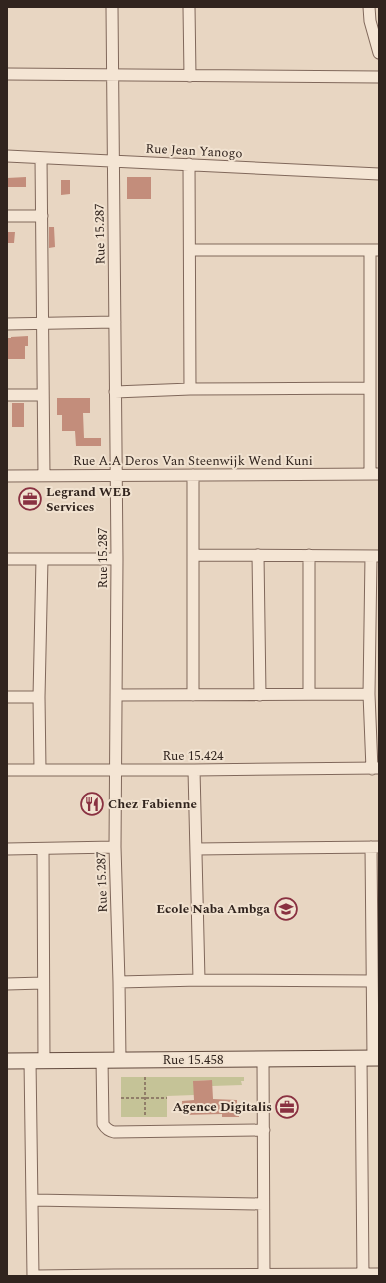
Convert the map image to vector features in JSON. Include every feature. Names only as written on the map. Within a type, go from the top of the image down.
[{"type":"main road","name":"Rue 15.458","points":[[7,1061],[371,1058]]},
{"type":"street","name":"Rue 15.287","points":[[112,7],[117,559],[115,847],[120,1060]]},
{"type":"street","points":[[189,7],[190,76]]},
{"type":"street","points":[[369,7],[370,21],[379,53]]},
{"type":"street","points":[[7,74],[379,77]]},
{"type":"street","name":"Rue Jean Yanogo","points":[[7,156],[379,174]]},
{"type":"street","points":[[41,158],[44,476]]},
{"type":"street","points":[[189,164],[190,390]]},
{"type":"street","points":[[7,216],[42,216]]},
{"type":"street","points":[[190,250],[375,250],[370,388],[375,474]]},
{"type":"street","points":[[7,324],[115,322]]},
{"type":"street","points":[[115,392],[370,388]]},
{"type":"street","points":[[7,395],[43,395]]},
{"type":"street","name":"Rue A.A Deros Van Steenwijk Wend Kuni","points":[[7,476],[375,474]]},
{"type":"street","points":[[193,475],[193,696]]},
{"type":"street","points":[[193,555],[375,556],[369,694],[375,768]]},
{"type":"street","points":[[258,555],[260,695]]},
{"type":"street","points":[[309,555],[309,694]]},
{"type":"street","points":[[7,559],[117,559]]},
{"type":"street","points":[[40,770],[39,697],[42,559]]},
{"type":"street","points":[[116,696],[369,694]]},
{"type":"street","points":[[7,697],[39,697]]},
{"type":"street","name":"Rue 15.424","points":[[7,770],[375,768]]},
{"type":"street","points":[[194,770],[199,980]]},
{"type":"street","points":[[7,849],[115,847]]},
{"type":"street","points":[[197,849],[375,847],[371,1058],[363,1275]]},
{"type":"street","points":[[33,1276],[33,1200],[37,1061],[42,983],[43,848]]},
{"type":"street","points":[[119,982],[199,980],[372,981]]},
{"type":"street","points":[[7,984],[42,983]]},
{"type":"street","points":[[102,1060],[103,1124],[106,1129],[110,1131],[264,1130]]},
{"type":"street","points":[[263,1060],[264,1275]]},
{"type":"street","points":[[33,1200],[263,1204]]},
{"type":"street","points":[[36,1276],[379,1274]]},
{"type":"path","points":[[145,1078],[145,1117]]},
{"type":"path","points":[[121,1098],[167,1098]]},
{"type":"shaded area","points":[[121,1077],[244,1077],[244,1081],[241,1081],[242,1085],[212,1086],[212,1080],[194,1081],[194,1095],[167,1096],[167,1117],[121,1117]]},
{"type":"building","points":[[26,177],[26,187],[7,187],[7,178]]},
{"type":"building","points":[[127,177],[151,177],[151,199],[127,199]]},
{"type":"building","points":[[61,180],[70,180],[70,194],[61,195]]},
{"type":"building","points":[[49,227],[54,227],[55,247],[49,248]]},
{"type":"building","points":[[7,232],[15,232],[14,243],[7,243]]},
{"type":"building","points":[[28,336],[28,346],[25,346],[25,359],[7,359],[7,338]]},
{"type":"building","points":[[57,398],[90,398],[90,413],[83,413],[84,438],[101,438],[101,446],[76,446],[75,431],[62,431],[62,415],[57,415]]},
{"type":"building","points":[[12,403],[24,403],[24,427],[12,427]]},
{"type":"building","points":[[212,1080],[213,1099],[237,1100],[237,1106],[239,1106],[239,1117],[222,1117],[222,1114],[183,1115],[182,1101],[194,1100],[193,1081]]},
{"type":"place","name":"Legrand WEB Services","points":[[30,499]]},
{"type":"place","name":"Chez Fabienne","points":[[92,804]]},
{"type":"place","name":"Ecole Naba Ambga","points":[[286,909]]},
{"type":"place","name":"Agence Digitalis","points":[[287,1107]]}]
